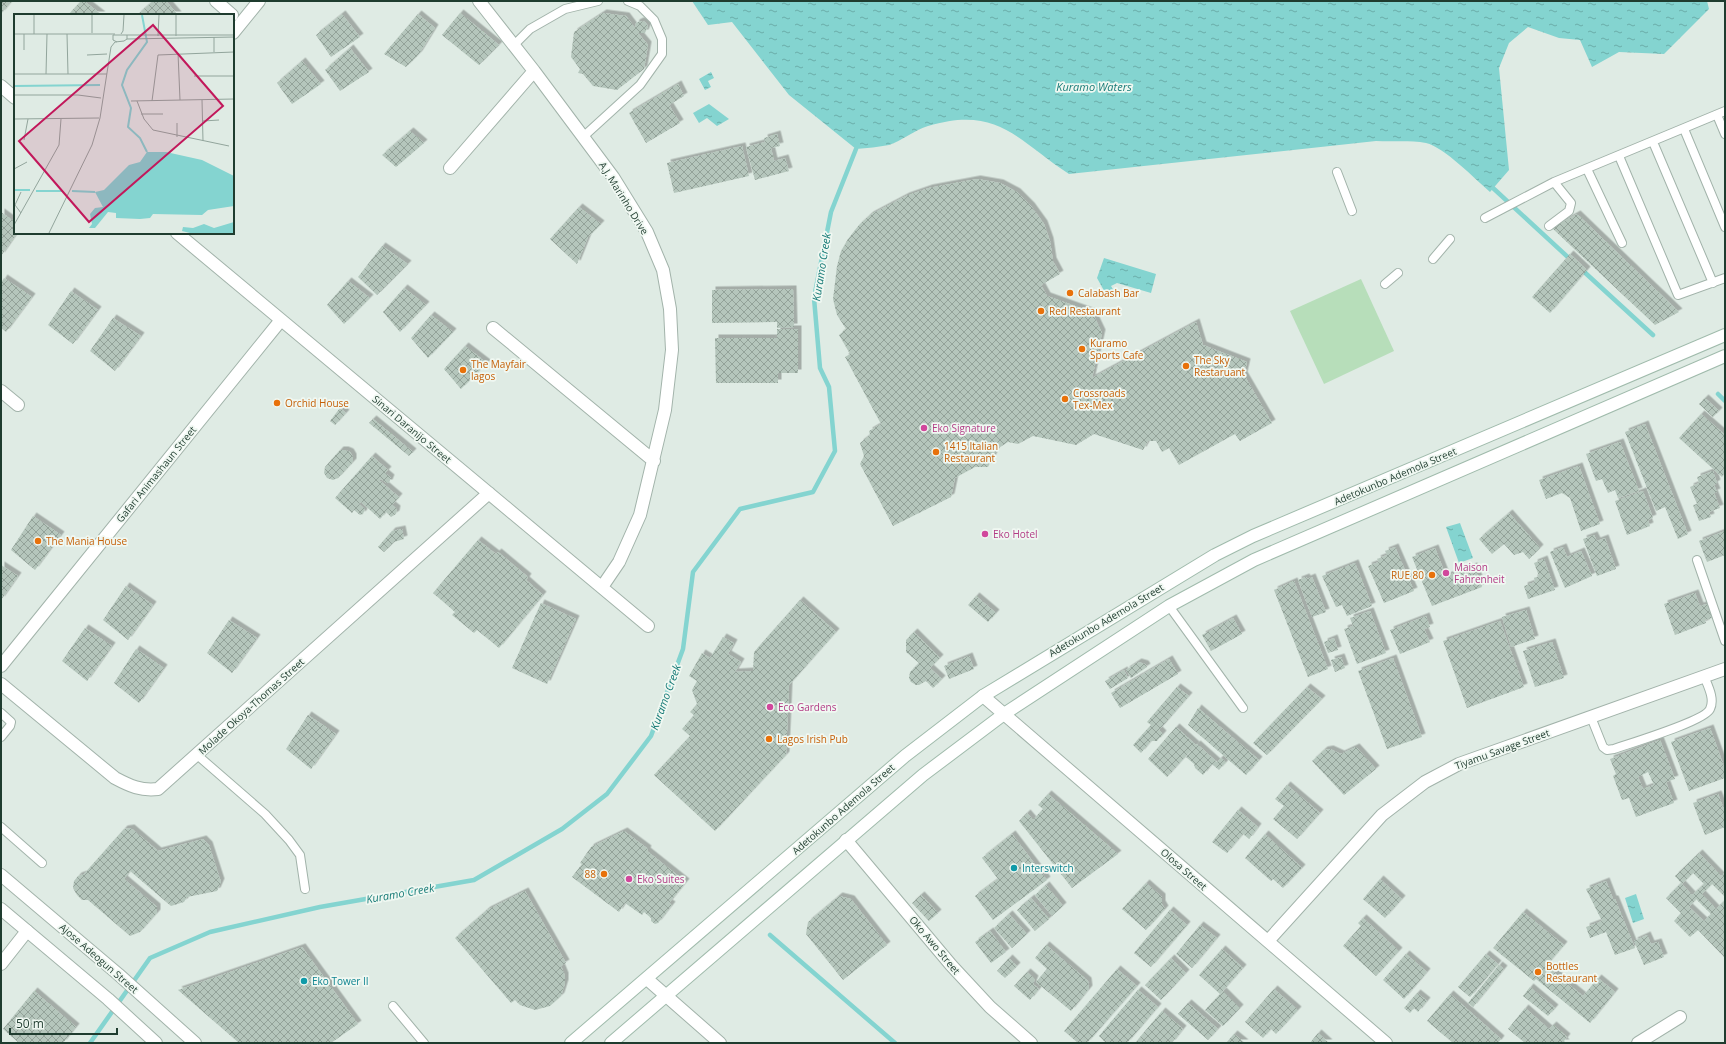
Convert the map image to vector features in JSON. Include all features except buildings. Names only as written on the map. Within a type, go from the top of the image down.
[{"type":"street","points":[[216,1],[231,14]]},
{"type":"street","points":[[235,18],[259,1]]},
{"type":"street","name":"A.J. Marinho Drive","points":[[480,1],[613,177],[647,232],[663,270],[670,309],[672,350],[665,410],[640,515],[619,562],[602,587]]},
{"type":"street","points":[[450,168],[534,71]]},
{"type":"street","points":[[1,86],[14,97]]},
{"type":"street","name":"Sinari Daranijo Street","points":[[178,234],[648,626]]},
{"type":"street","name":"Gafari Animashaun Street","points":[[1,666],[281,320]]},
{"type":"street","points":[[493,328],[654,461]]},
{"type":"street","name":"Adetokunbo Ademola Street","points":[[571,1043],[904,756],[983,696],[1215,554],[1725,335]]},
{"type":"street","name":"Adetokunbo Ademola Street","points":[[611,1043],[923,774],[1004,714],[1169,606],[1254,560],[1725,356]]},
{"type":"street","points":[[1,391],[18,405]]},
{"type":"street","name":"Molade Okoya-Thomas Street","points":[[1,684],[115,778],[133,788],[148,790],[158,789],[489,493]]},
{"type":"street","name":"Tiyamu Savage Street","points":[[1268,941],[1382,815],[1425,782],[1458,764],[1725,669]]},
{"type":"street","name":"Olosa Street","points":[[983,696],[1386,1043]]},
{"type":"street","name":"Oko Awo Street","points":[[846,840],[951,965],[990,1007],[1031,1043]]},
{"type":"street","name":"Ajose Adeogun Street","points":[[1,875],[123,978],[195,1043]]},
{"type":"street","points":[[1,909],[108,999],[156,1043]]},
{"type":"street","points":[[1,964],[27,931]]},
{"type":"street","points":[[647,979],[720,1043]]},
{"type":"street","points":[[1638,1043],[1680,1017]]},
{"type":"lane","points":[[514,45],[530,29],[565,9],[598,1]]},
{"type":"lane","points":[[583,137],[640,85],[662,54],[662,39],[654,20],[640,6],[628,1]]},
{"type":"lane","points":[[1485,218],[1554,182],[1725,111]]},
{"type":"lane","points":[[1717,115],[1725,134]]},
{"type":"lane","points":[[1684,129],[1725,227]]},
{"type":"lane","points":[[1653,142],[1713,283]]},
{"type":"lane","points":[[1618,156],[1678,295],[1725,278]]},
{"type":"lane","points":[[1587,168],[1622,243]]},
{"type":"lane","points":[[1337,172],[1352,211]]},
{"type":"lane","points":[[1548,226],[1569,211],[1571,203],[1554,182]]},
{"type":"lane","points":[[1433,259],[1450,239]]},
{"type":"lane","points":[[1385,284],[1398,273]]},
{"type":"lane","points":[[1697,560],[1725,641]]},
{"type":"lane","points":[[1169,606],[1243,708]]},
{"type":"lane","points":[[1591,717],[1603,747],[1608,750],[1621,747],[1693,721],[1707,714],[1711,708],[1712,699],[1704,676]]},
{"type":"lane","points":[[1,713],[11,722],[10,726],[1,737]]},
{"type":"lane","points":[[196,754],[266,814],[289,840],[300,855],[305,889]]},
{"type":"lane","points":[[1,827],[42,863]]},
{"type":"lane","points":[[393,1006],[424,1043]]},
{"type":"green space","points":[[1361,279],[1394,351],[1324,384],[1290,311]]},
{"type":"water","name":"Kuramo Waters","points":[[692,1],[1707,1],[1709,9],[1664,54],[1619,52],[1592,67],[1580,40],[1559,38],[1528,27],[1509,43],[1499,68],[1509,170],[1490,192],[1459,164],[1441,151],[1426,143],[1414,142],[1376,141],[1069,174],[1020,138],[1005,129],[990,123],[972,120],[952,121],[928,126],[889,145],[856,149],[789,95],[732,22],[708,25]]},
{"type":"water","points":[[711,72],[714,78],[708,81],[711,87],[705,90],[699,79]]},
{"type":"water","points":[[709,104],[729,119],[717,126],[707,118],[699,123],[693,113]]},
{"type":"water","points":[[1104,258],[1156,274],[1151,293],[1117,283],[1111,286],[1114,291],[1107,296],[1097,278]]},
{"type":"water","points":[[1460,523],[1473,558],[1459,563],[1446,527]]},
{"type":"water","points":[[1636,894],[1644,919],[1633,923],[1625,898]]},
{"type":"waterway","name":"Kuramo Creek","points":[[90,1043],[150,958],[210,932],[320,907],[474,880],[562,829],[607,794],[651,736],[683,649],[693,572],[740,509],[813,492],[835,451],[829,387],[820,368],[814,298],[831,212],[856,149]]},
{"type":"waterway","points":[[1493,188],[1571,260]]},
{"type":"waterway","points":[[1581,269],[1653,335]]},
{"type":"waterway","points":[[1718,394],[1725,401]]},
{"type":"waterway","points":[[770,935],[895,1043]]},
{"type":"place","name":"Calabash Bar","points":[[1070,293]]},
{"type":"place","name":"Red Restaurant","points":[[1041,311]]},
{"type":"place","name":"Kuramo Sports Cafe","points":[[1082,349]]},
{"type":"place","name":"The Sky Restaruant","points":[[1186,366]]},
{"type":"place","name":"The Mayfair lagos","points":[[463,370]]},
{"type":"place","name":"Crossroads Tex-Mex","points":[[1065,399]]},
{"type":"place","name":"Orchid House","points":[[277,403]]},
{"type":"place","name":"Eko Signature","points":[[924,428]]},
{"type":"place","name":"1415 Italian Restaurant","points":[[936,452]]},
{"type":"place","name":"Eko Hotel","points":[[985,534]]},
{"type":"place","name":"The Mania House","points":[[38,541]]},
{"type":"place","name":"Maison Fahrenheit","points":[[1446,573]]},
{"type":"place","name":"RUE 80","points":[[1432,575]]},
{"type":"place","name":"Eco Gardens","points":[[770,707]]},
{"type":"place","name":"Lagos Irish Pub","points":[[769,739]]},
{"type":"place","name":"Interswitch","points":[[1014,868]]},
{"type":"place","name":"88","points":[[604,874]]},
{"type":"place","name":"Eko Suites","points":[[629,879]]},
{"type":"place","name":"Bottles Restaurant","points":[[1538,972]]},
{"type":"place","name":"Eko Tower II","points":[[304,981]]}]
